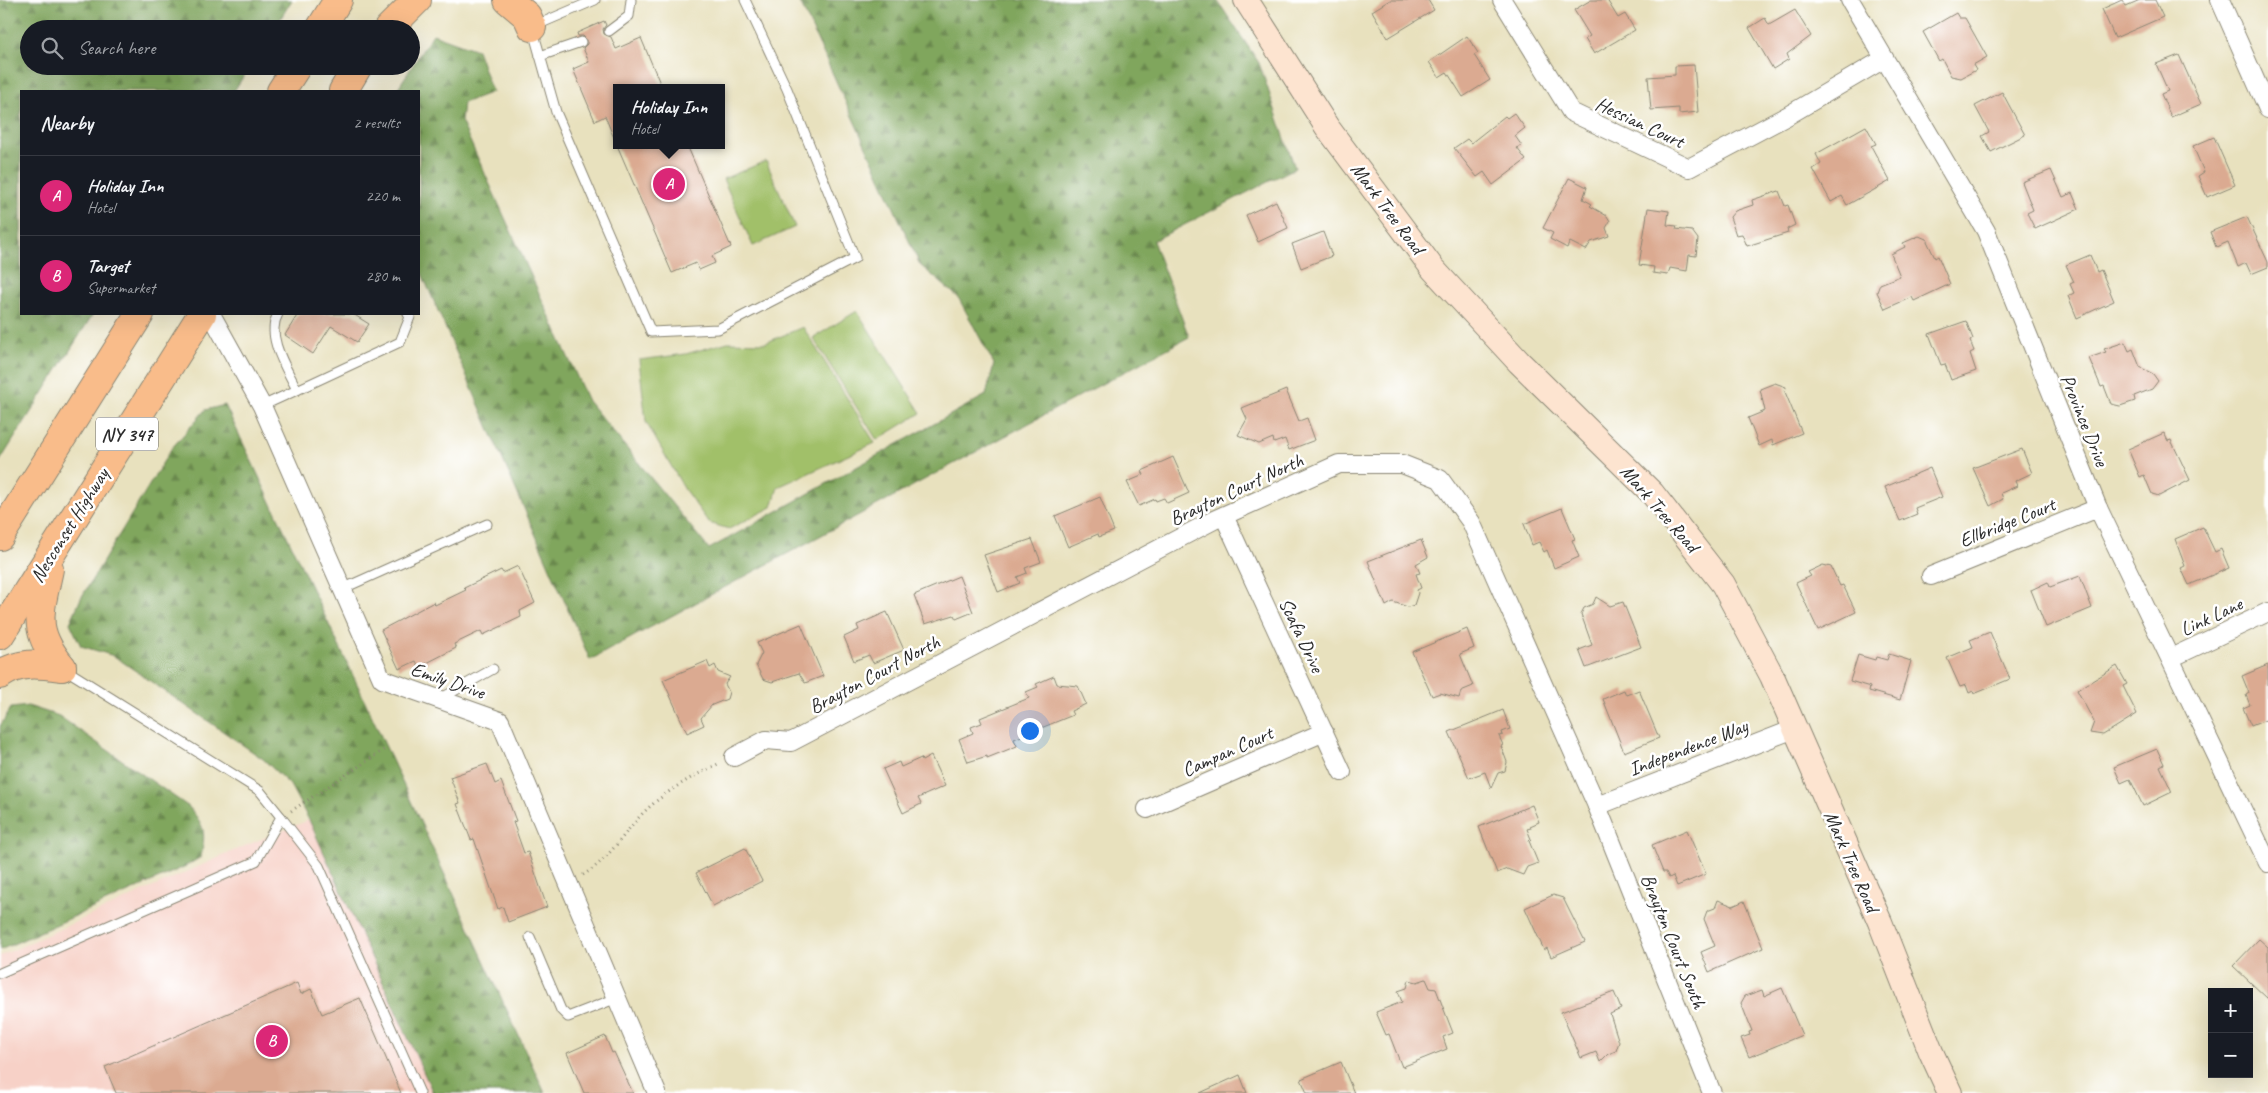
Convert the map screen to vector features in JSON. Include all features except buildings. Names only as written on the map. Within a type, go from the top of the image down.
[{"type":"highway","points":[[326,20],[338,0]]},
{"type":"highway","points":[[388,20],[400,0]]},
{"type":"highway","points":[[397,20],[417,0]]},
{"type":"highway","points":[[508,0],[527,16],[532,27]]},
{"type":"highway","points":[[282,90],[291,75]]},
{"type":"highway","points":[[343,90],[352,75]]},
{"type":"highway","name":"NY 347","points":[[0,536],[139,315]]},
{"type":"highway","name":"Nesconset Highway","points":[[0,635],[201,315]]},
{"type":"highway","points":[[51,554],[39,621],[46,645],[62,667]]},
{"type":"highway","points":[[0,675],[14,667],[32,664],[62,667]]},
{"type":"main road","name":"Mark Tree Road","points":[[1246,0],[1327,127],[1433,269],[1518,362],[1652,492],[1723,584],[1772,676],[1880,922],[1931,1052],[1950,1093]]},
{"type":"street","name":"Hessian Court","points":[[1502,0],[1571,112],[1689,168],[1787,116],[1884,59]]},
{"type":"street","name":"Province Drive","points":[[1850,0],[1986,231],[2098,508],[2268,863]]},
{"type":"street","points":[[2220,0],[2268,109]]},
{"type":"street","name":"Emily Drive","points":[[212,315],[262,406],[382,679],[500,721],[657,1093]]},
{"type":"street","name":"Brayton Court North","points":[[734,757],[766,740],[791,742],[1224,516],[1339,464],[1402,464],[1440,479],[1471,522],[1597,806]]},
{"type":"street","name":"Ellbridge Court","points":[[1931,576],[2098,508]]},
{"type":"street","name":"Scafa Drive","points":[[1224,516],[1342,772]]},
{"type":"street","name":"Link Lane","points":[[2171,658],[2268,612]]},
{"type":"street","name":"Independence Way","points":[[1597,806],[1794,729]]},
{"type":"street","name":"Campan Court","points":[[1147,810],[1324,732]]},
{"type":"street","name":"Brayton Court South","points":[[1597,806],[1712,1093]]},
{"type":"lane","points":[[595,0],[532,27],[556,112],[651,332],[718,329],[855,258],[787,89],[745,0]]},
{"type":"lane","points":[[609,31],[629,16],[631,0]]},
{"type":"lane","points":[[540,56],[581,42]]},
{"type":"lane","points":[[277,315],[273,321],[274,340],[297,390]]},
{"type":"lane","points":[[262,406],[400,342],[410,317],[409,315]]},
{"type":"lane","points":[[342,589],[487,524]]},
{"type":"lane","points":[[62,667],[260,791],[320,866],[420,1093]]},
{"type":"lane","points":[[440,700],[493,669]]},
{"type":"lane","points":[[0,973],[256,861],[281,817]]},
{"type":"lane","points":[[530,937],[561,1010],[568,1017],[617,998]]},
{"type":"path","points":[[281,817],[385,749]]},
{"type":"path","points":[[568,883],[587,873],[612,853],[626,832],[642,814],[666,793],[690,778],[734,757]]},
{"type":"shaded area","points":[[309,820],[433,1093],[0,1093],[0,956],[242,847]]},
{"type":"green space","points":[[0,0],[292,0],[280,20],[20,20],[20,75],[244,75],[235,90],[20,90],[20,315],[92,315],[0,461]]},
{"type":"green space","points":[[799,0],[1217,0],[1259,63],[1295,168],[1153,241],[1189,337],[590,660],[420,269],[420,90],[397,90],[406,75],[420,75],[420,54],[433,34],[477,50],[492,92],[463,103],[461,121],[588,401],[709,549],[986,395],[994,364],[958,297],[920,265]]},
{"type":"green space","points":[[766,161],[795,227],[753,246],[723,179]]},
{"type":"green space","points":[[857,311],[921,413],[877,440],[813,338]]},
{"type":"green space","points":[[803,327],[875,443],[778,487],[772,507],[729,529],[709,523],[685,490],[646,422],[639,360],[686,354],[728,342],[765,343]]},
{"type":"green space","points":[[225,405],[358,686],[545,1093],[433,1093],[309,820],[290,785],[263,759],[114,656],[81,646],[70,623],[81,598],[171,449],[205,410]]},
{"type":"green space","points":[[28,706],[59,716],[189,807],[201,825],[204,835],[201,857],[186,866],[0,950],[0,726],[11,708]]},
{"type":"place","name":"Holiday Inn","points":[[669,184]]},
{"type":"place","name":"Target","points":[[272,1041]]}]
